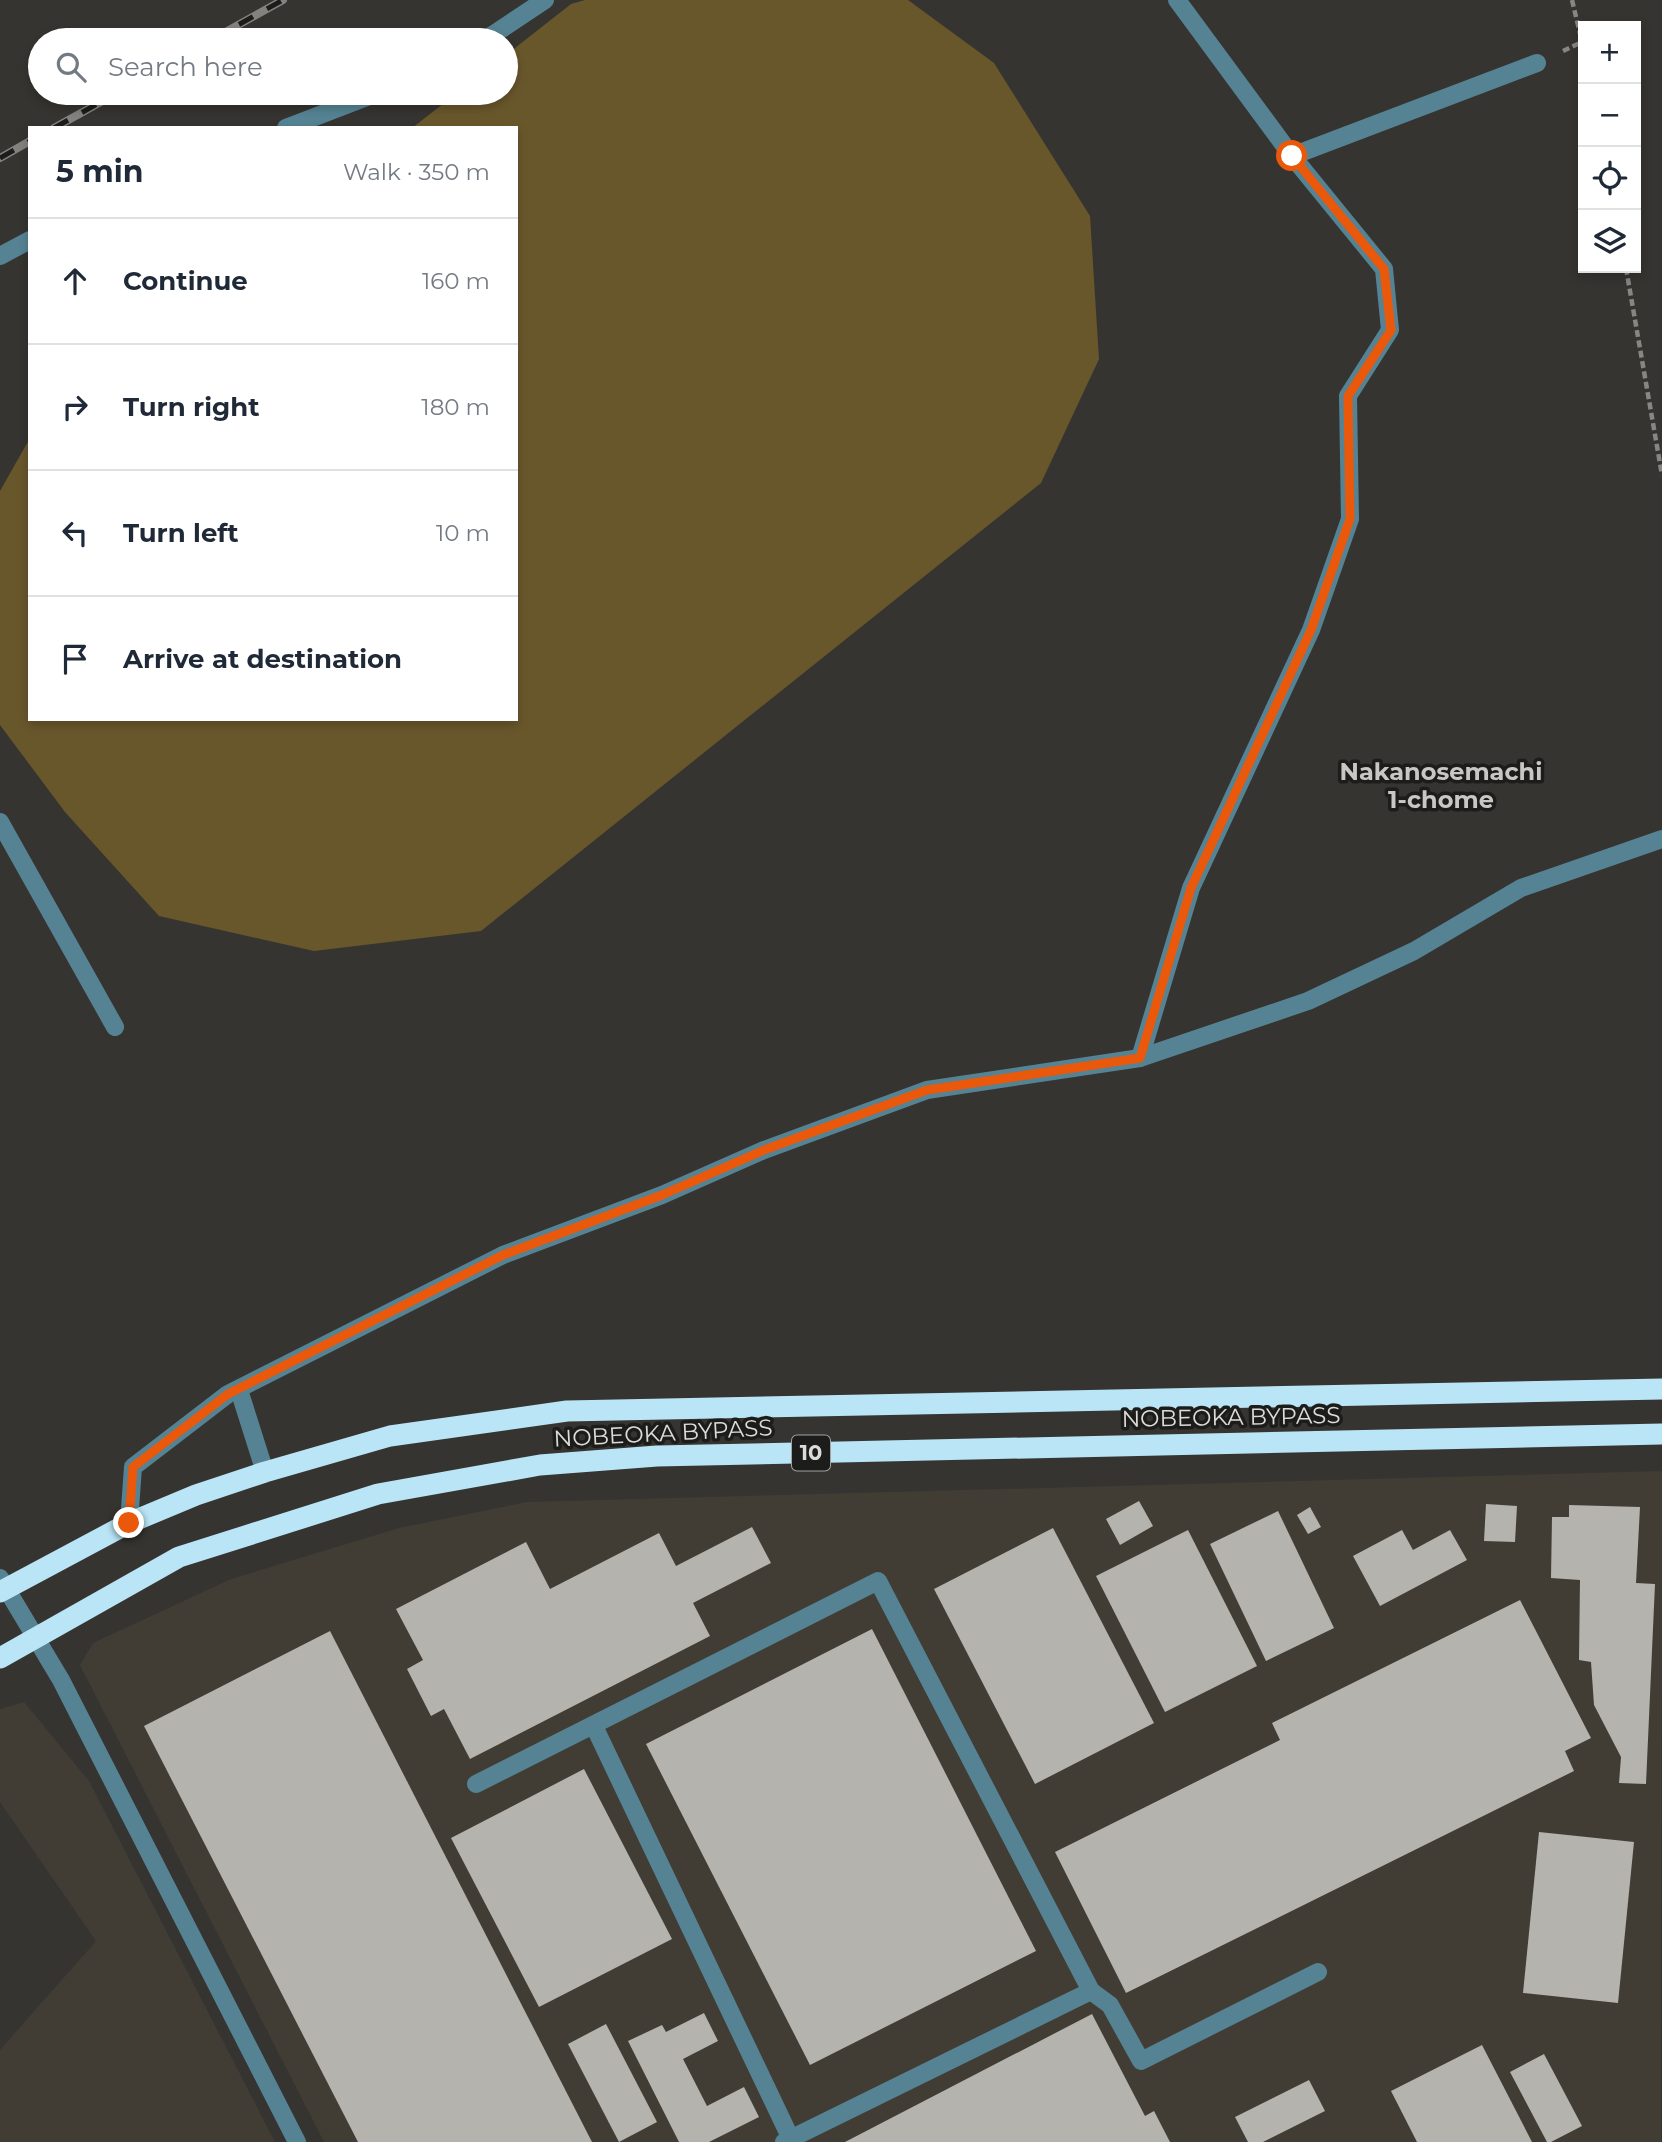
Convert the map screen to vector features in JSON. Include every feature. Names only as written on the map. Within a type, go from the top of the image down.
[{"type":"highway","name":"NOBEOKA BYPASS","points":[[2,1586],[129,1523],[196,1495],[265,1472],[390,1436],[567,1411],[1662,1389]]},
{"type":"highway","name":"NOBEOKA BYPASS","points":[[0,1658],[178,1557],[378,1494],[540,1465],[657,1456],[1662,1434]]},
{"type":"street","points":[[503,28],[545,0]]},
{"type":"street","points":[[1140,1058],[1191,888],[1311,630],[1350,519],[1348,396],[1391,330],[1384,269],[1292,156],[1177,0]]},
{"type":"street","points":[[1292,156],[1537,63]]},
{"type":"street","points":[[291,126],[346,105]]},
{"type":"street","points":[[0,256],[28,241]]},
{"type":"street","points":[[0,822],[116,1027]]},
{"type":"street","points":[[129,1523],[133,1467],[228,1394],[503,1255],[662,1195],[764,1150],[927,1090],[1140,1058],[1308,1001],[1414,951],[1521,888],[1662,839]]},
{"type":"street","points":[[239,1390],[265,1472]]},
{"type":"street","points":[[476,1784],[878,1581],[1091,1991],[1110,2005],[1141,2062],[1318,1972]]},
{"type":"street","points":[[2,1586],[61,1679],[296,2142]]},
{"type":"street","points":[[594,1726],[788,2140],[1091,1991]]},
{"type":"path","points":[[1572,0],[1578,25]]},
{"type":"path","points":[[1627,273],[1662,475]]},
{"type":"shaded area","points":[[585,0],[908,0],[994,63],[1090,216],[1099,359],[1041,483],[481,931],[314,951],[159,916],[65,812],[0,725],[0,491],[28,442],[28,721],[518,721],[518,126],[415,126],[442,105],[518,105],[518,46],[571,4]]},
{"type":"shaded area","points":[[1662,1471],[1661,2142],[324,2142],[80,1665],[93,1643],[231,1579],[399,1528],[527,1502]]},
{"type":"shaded area","points":[[24,1702],[89,1781],[275,2142],[0,2142],[0,2050],[96,1941],[0,1802],[0,1709]]},
{"type":"building","points":[[1139,1501],[1153,1526],[1120,1545],[1106,1519]]},
{"type":"building","points":[[1486,1504],[1517,1506],[1515,1542],[1484,1541]]},
{"type":"building","points":[[1569,1505],[1640,1507],[1636,1583],[1655,1584],[1646,1784],[1619,1783],[1621,1757],[1594,1705],[1591,1662],[1579,1660],[1580,1580],[1551,1578],[1552,1517],[1569,1517]]},
{"type":"building","points":[[1310,1507],[1321,1527],[1308,1534],[1297,1515]]},
{"type":"building","points":[[1278,1511],[1334,1628],[1266,1661],[1210,1544]]},
{"type":"building","points":[[752,1527],[771,1563],[693,1603],[710,1636],[470,1759],[444,1709],[431,1716],[407,1669],[423,1660],[396,1609],[526,1542],[550,1589],[659,1533],[676,1566]]},
{"type":"building","points":[[1053,1528],[1154,1723],[1035,1784],[934,1589]]},
{"type":"building","points":[[1188,1530],[1257,1666],[1165,1712],[1096,1576]]},
{"type":"building","points":[[1402,1530],[1413,1550],[1450,1530],[1467,1560],[1380,1606],[1353,1556]]},
{"type":"building","points":[[1520,1600],[1591,1738],[1565,1751],[1574,1771],[1126,1993],[1055,1852],[1280,1740],[1272,1723]]},
{"type":"building","points":[[872,1629],[1036,1951],[810,2065],[646,1744]]},
{"type":"building","points":[[330,1631],[592,2142],[358,2142],[144,1726]]},
{"type":"building","points":[[584,1769],[672,1939],[539,2007],[451,1838]]},
{"type":"building","points":[[1539,1832],[1634,1842],[1618,2003],[1523,1993]]},
{"type":"building","points":[[704,2013],[718,2041],[683,2059],[707,2106],[744,2087],[759,2117],[709,2142],[679,2142],[628,2041],[662,2025],[666,2032]]},
{"type":"building","points":[[1092,2014],[1145,2116],[1154,2111],[1170,2142],[845,2142]]},
{"type":"building","points":[[606,2024],[657,2122],[619,2142],[568,2044]]},
{"type":"building","points":[[1482,2045],[1532,2142],[1417,2142],[1391,2091]]},
{"type":"building","points":[[1544,2054],[1582,2126],[1551,2142],[1547,2142],[1510,2072]]},
{"type":"building","points":[[1309,2080],[1325,2111],[1263,2142],[1248,2142],[1235,2117]]},
{"type":"railway","points":[[233,28],[283,0]]},
{"type":"railway","points":[[58,126],[95,105]]},
{"type":"railway","points":[[0,158],[28,142]]},
{"type":"district","name":"Nakanosemachi 1-chome","points":[[1441,786]]},
{"type":"route","points":[[129,1523],[133,1467],[228,1394],[503,1255],[662,1195],[764,1150],[927,1090],[1140,1058],[1191,888],[1311,630],[1350,519],[1348,396],[1391,330],[1384,269],[1292,156]]}]
